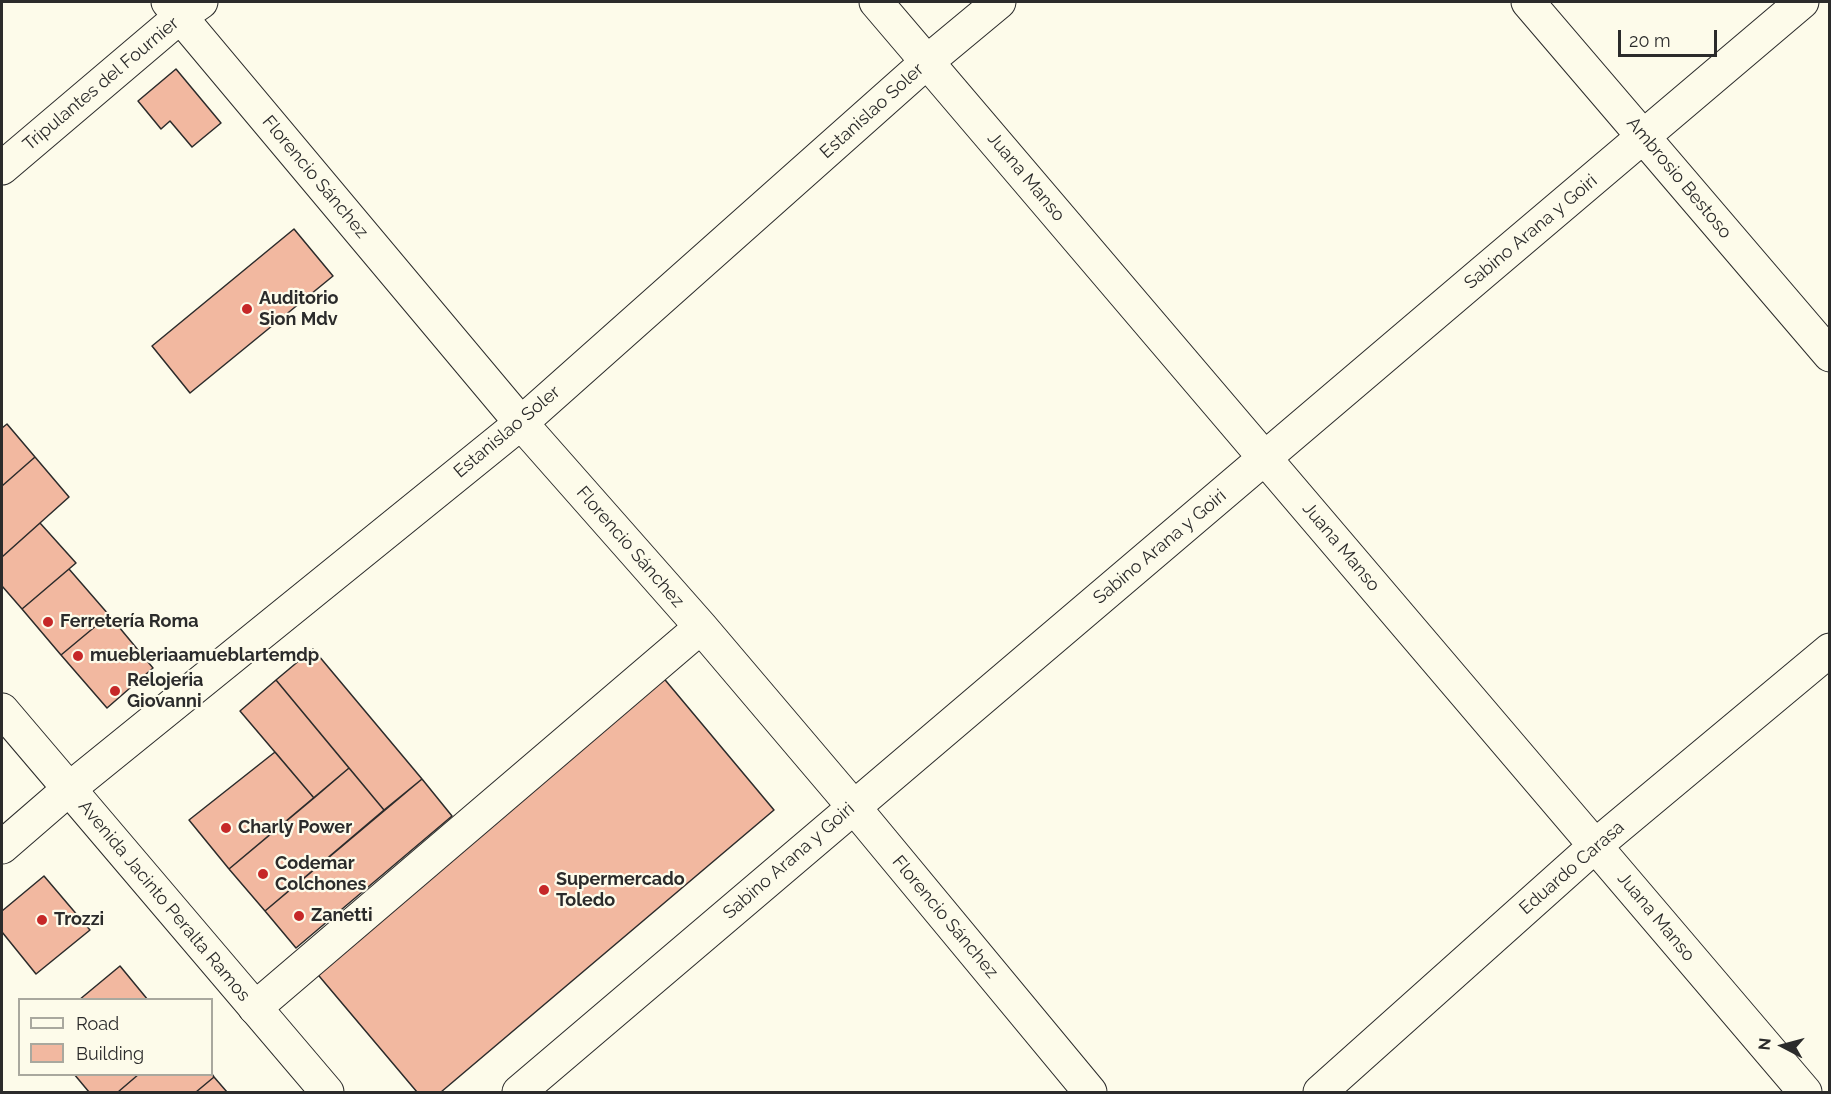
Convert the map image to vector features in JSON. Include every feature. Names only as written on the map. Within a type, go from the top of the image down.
[{"type":"street","name":"Juana Manso","points":[[876,2],[1805,1092]]},
{"type":"street","name":"Estanislao Soler","points":[[2,847],[69,789],[521,423],[928,61],[999,2]]},
{"type":"street","name":"Ambrosio Bestoso","points":[[1528,2],[1830,355]]},
{"type":"street","name":"Sabino Arana y Goiri","points":[[519,1092],[1802,2]]},
{"type":"street","name":"Tripulantes del Fournier","points":[[2,168],[183,6]]},
{"type":"street","name":"Florencio Sánchez","points":[[183,6],[521,423],[701,627],[1090,1092]]},
{"type":"street","points":[[255,1008],[701,627]]},
{"type":"street","name":"Eduardo Carasa","points":[[1320,1092],[1595,846],[1830,650]]},
{"type":"street","name":"Avenida Jacinto Peralta Ramos","points":[[2,710],[327,1092]]},
{"type":"building","points":[[176,69],[221,123],[192,147],[170,121],[161,129],[138,101]]},
{"type":"building","points":[[294,229],[333,276],[190,393],[152,346]]},
{"type":"building","points":[[7,424],[35,457],[2,486],[2,428]]},
{"type":"building","points":[[35,457],[69,497],[2,557],[2,486]]},
{"type":"building","points":[[40,523],[76,563],[22,609],[2,586],[2,557]]},
{"type":"building","points":[[69,569],[109,615],[61,655],[22,609]]},
{"type":"building","points":[[109,615],[153,668],[107,708],[61,655]]},
{"type":"building","points":[[313,649],[422,779],[384,810],[276,680]]},
{"type":"building","name":"Supermercado Toledo","points":[[661,675],[774,810],[441,1092],[417,1092],[314,970]]},
{"type":"building","points":[[276,680],[349,768],[314,798],[240,711]]},
{"type":"building","points":[[275,752],[314,798],[229,869],[189,820]]},
{"type":"building","points":[[349,768],[384,810],[265,911],[229,869]]},
{"type":"building","points":[[422,779],[452,816],[296,948],[265,911]]},
{"type":"building","name":"Trozzi","points":[[44,876],[90,930],[36,974],[2,932],[2,911]]},
{"type":"building","points":[[120,966],[146,998],[81,998]]},
{"type":"building","points":[[76,1076],[137,1076],[118,1092],[89,1092]]},
{"type":"building","points":[[137,1076],[214,1077],[196,1092],[118,1092]]},
{"type":"building","points":[[214,1077],[227,1092],[196,1092]]},
{"type":"place","name":"Auditorio Sion Mdv","points":[[247,309]]},
{"type":"place","name":"Ferretería Roma","points":[[48,622]]},
{"type":"place","name":"muebleriaamueblartemdp","points":[[78,656]]},
{"type":"place","name":"Relojeria Giovanni","points":[[115,691]]},
{"type":"place","name":"Charly Power","points":[[226,828]]},
{"type":"place","name":"Codemar Colchones","points":[[263,874]]},
{"type":"place","name":"Supermercado Toledo","points":[[544,890]]},
{"type":"place","name":"Zanetti","points":[[299,916]]},
{"type":"place","name":"Trozzi","points":[[42,920]]}]
